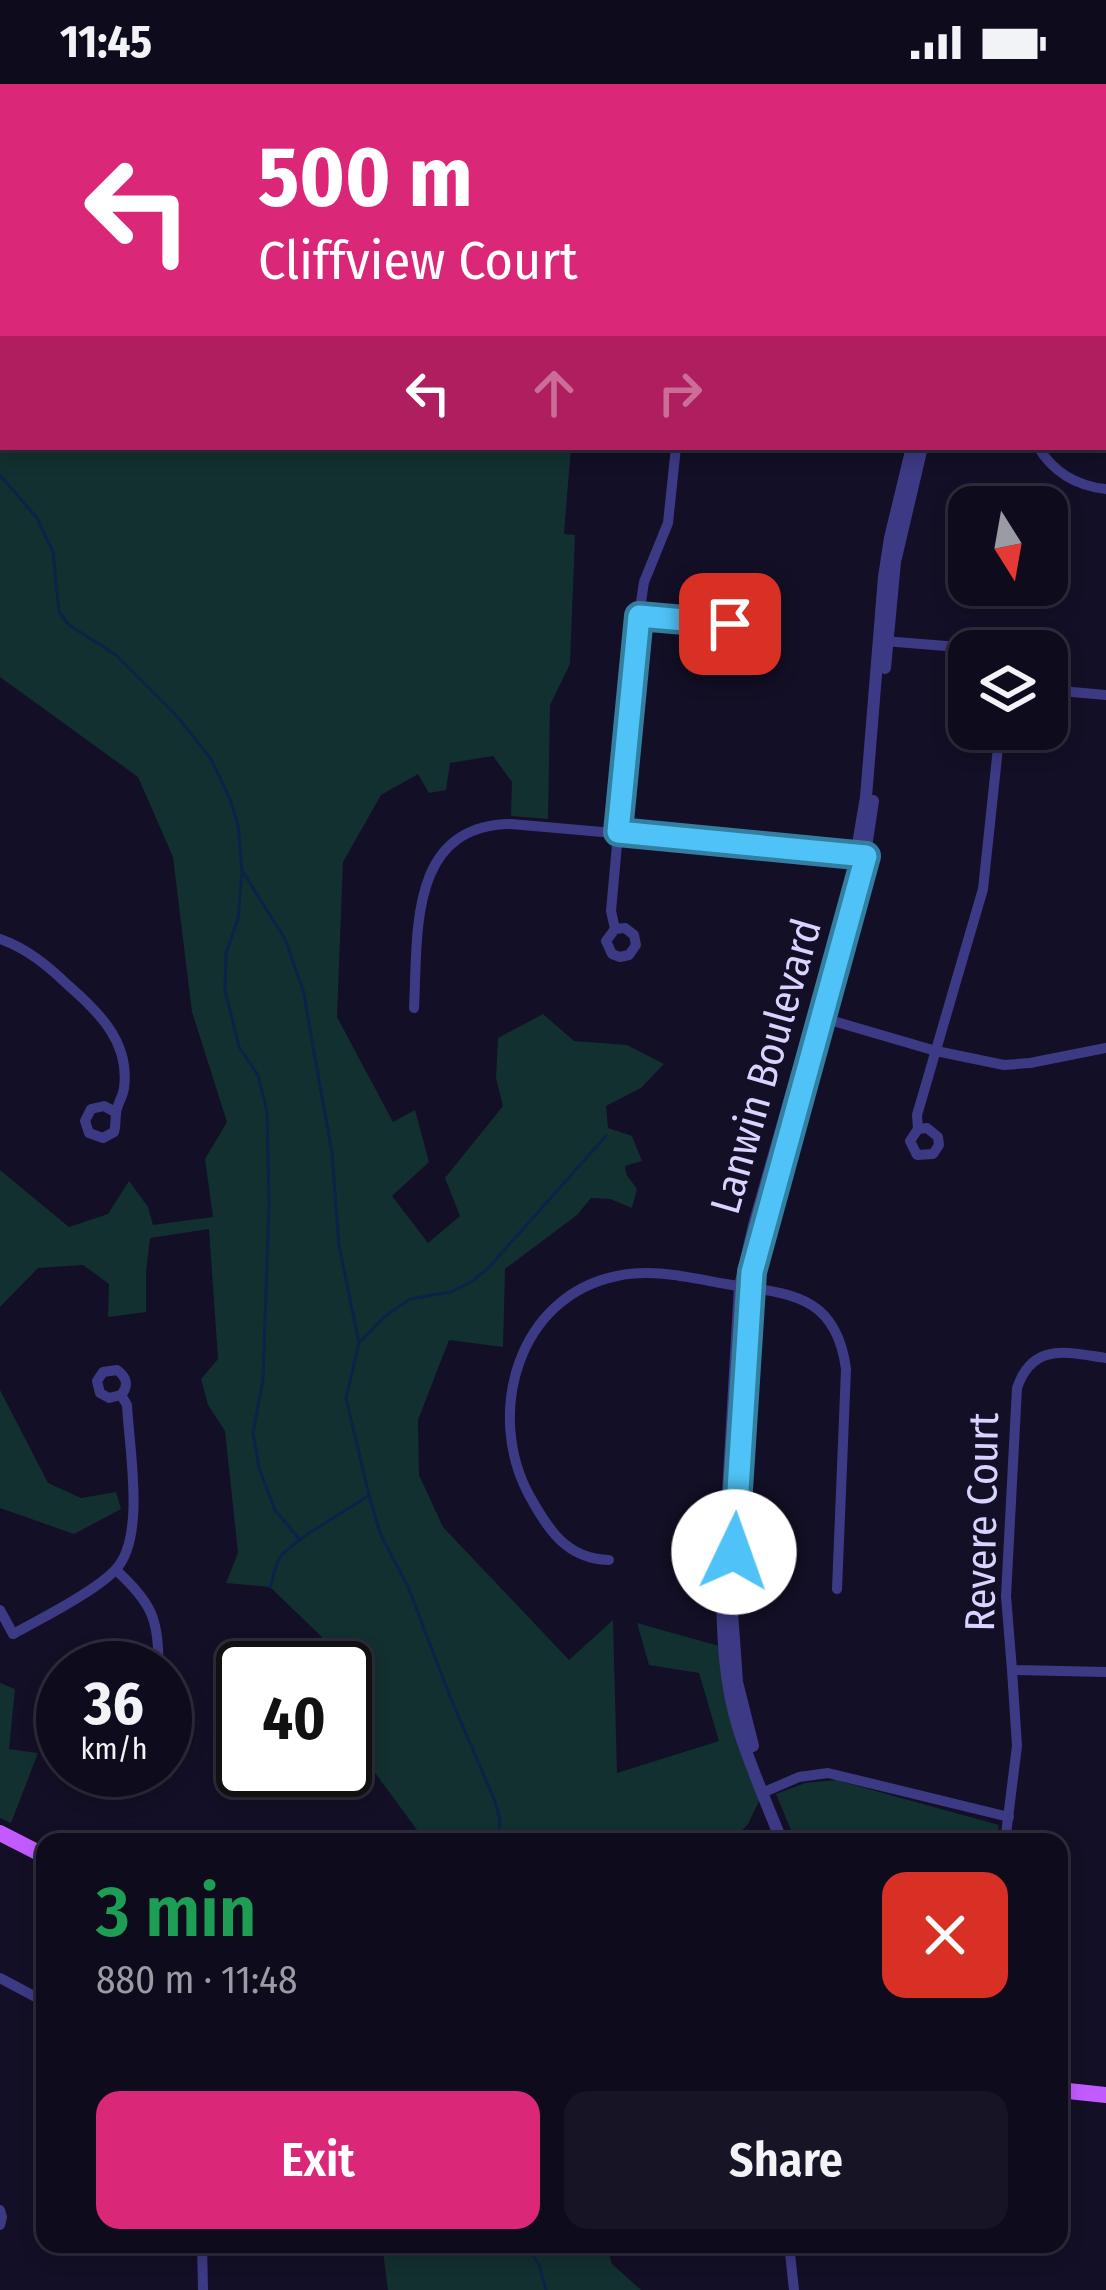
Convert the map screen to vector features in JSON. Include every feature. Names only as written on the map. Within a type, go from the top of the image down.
[{"type":"main road","points":[[0,1833],[36,1851]]},
{"type":"main road","points":[[1068,2091],[1106,2095]]},
{"type":"street","points":[[615,929],[611,911],[639,616],[644,582],[668,523],[676,450]]},
{"type":"street","name":"Lanwin Boulevard","points":[[783,1833],[738,1727],[723,1642],[722,1596],[745,1287],[754,1225],[818,1017],[861,855],[890,538],[911,450]]},
{"type":"street","name":"Lanwin Boulevard","points":[[883,641],[898,545],[921,450]]},
{"type":"street","points":[[1040,450],[1067,478],[1106,489]]},
{"type":"street","points":[[639,616],[775,628]]},
{"type":"street","points":[[883,641],[948,646]]},
{"type":"street","points":[[1068,691],[1106,695]]},
{"type":"street","points":[[918,1130],[917,1115],[985,876],[998,750]]},
{"type":"street","points":[[414,1008],[423,890],[449,845],[471,831],[496,824],[861,855]]},
{"type":"street","points":[[0,939],[39,958],[107,1023],[124,1068],[122,1098],[115,1112]]},
{"type":"street","points":[[818,1017],[1004,1065],[1106,1048]]},
{"type":"street","points":[[608,1560],[590,1559],[571,1550],[541,1516],[523,1484],[509,1426],[512,1388],[522,1354],[554,1308],[601,1280],[654,1273],[790,1294],[813,1306],[833,1328],[846,1370],[837,1589]]},
{"type":"street","name":"Revere Court","points":[[1106,1358],[1063,1352],[1043,1355],[1026,1369],[1017,1388],[1006,1596],[1012,1670],[1106,1672]]},
{"type":"street","points":[[13,1634],[116,1570],[128,1551],[134,1527],[127,1405],[121,1395]]},
{"type":"street","points":[[116,1570],[137,1589],[152,1613],[159,1641]]},
{"type":"street","points":[[0,1610],[13,1634]]},
{"type":"street","points":[[0,1627],[13,1634]]},
{"type":"street","points":[[1006,1833],[1017,1746],[1012,1670]]},
{"type":"street","points":[[766,1791],[800,1777],[828,1773],[1009,1817]]},
{"type":"street","points":[[0,1978],[36,1997]]},
{"type":"street","points":[[0,2210],[0,2224]]},
{"type":"street","points":[[202,2253],[203,2290]]},
{"type":"street","points":[[789,2253],[794,2290]]},
{"type":"green space","points":[[0,450],[571,450],[564,534],[575,535],[570,664],[550,705],[548,819],[511,816],[512,782],[493,756],[450,763],[446,790],[429,793],[418,774],[381,795],[343,862],[337,1017],[393,1122],[415,1110],[429,1162],[392,1196],[428,1243],[460,1216],[445,1178],[503,1106],[496,1078],[498,1038],[543,1014],[574,1041],[627,1045],[664,1064],[641,1088],[606,1106],[608,1128],[632,1136],[642,1161],[625,1166],[637,1189],[632,1208],[591,1198],[577,1215],[505,1269],[503,1347],[449,1340],[418,1420],[419,1475],[443,1527],[569,1660],[613,1620],[617,1773],[719,1741],[699,1673],[649,1665],[637,1623],[719,1646],[760,1799],[740,1833],[419,1833],[372,1769],[372,1641],[326,1641],[270,1587],[226,1583],[238,1553],[225,1431],[208,1405],[201,1379],[218,1359],[209,1229],[150,1238],[146,1312],[108,1317],[109,1284],[83,1265],[38,1268],[0,1307],[0,1170],[69,1227],[108,1214],[129,1181],[148,1207],[153,1225],[213,1217],[205,1159],[227,1122],[192,1012],[173,857],[138,777],[0,677]]},
{"type":"green space","points":[[0,1390],[48,1483],[81,1498],[116,1492],[121,1509],[74,1534],[0,1508]]},
{"type":"green space","points":[[0,1683],[15,1689],[9,1749],[36,1753],[36,1758],[11,1823],[0,1818]]},
{"type":"green space","points":[[836,1780],[999,1825],[997,1833],[792,1833],[776,1794],[805,1783]]},
{"type":"green space","points":[[383,2253],[609,2253],[612,2264],[641,2290],[388,2290]]},
{"type":"waterway","points":[[0,475],[37,518],[53,552],[59,612],[69,625],[116,655],[176,715],[211,759],[238,825],[242,870],[238,919],[226,953],[225,990],[239,1047],[258,1075],[267,1112],[263,1379],[253,1433],[259,1468],[275,1510],[300,1540]]},
{"type":"waterway","points":[[243,872],[285,939],[303,990],[332,1153],[339,1245],[359,1343],[346,1398],[369,1495],[380,1533],[409,1589],[495,1801],[499,1833]]},
{"type":"waterway","points":[[361,1341],[410,1299],[451,1292],[473,1281],[606,1136]]},
{"type":"waterway","points":[[270,1587],[285,1552],[368,1496]]},
{"type":"waterway","points":[[532,2253],[546,2290]]},
{"type":"route","points":[[730,624],[639,616],[618,832],[866,856],[752,1272],[734,1552]]}]
